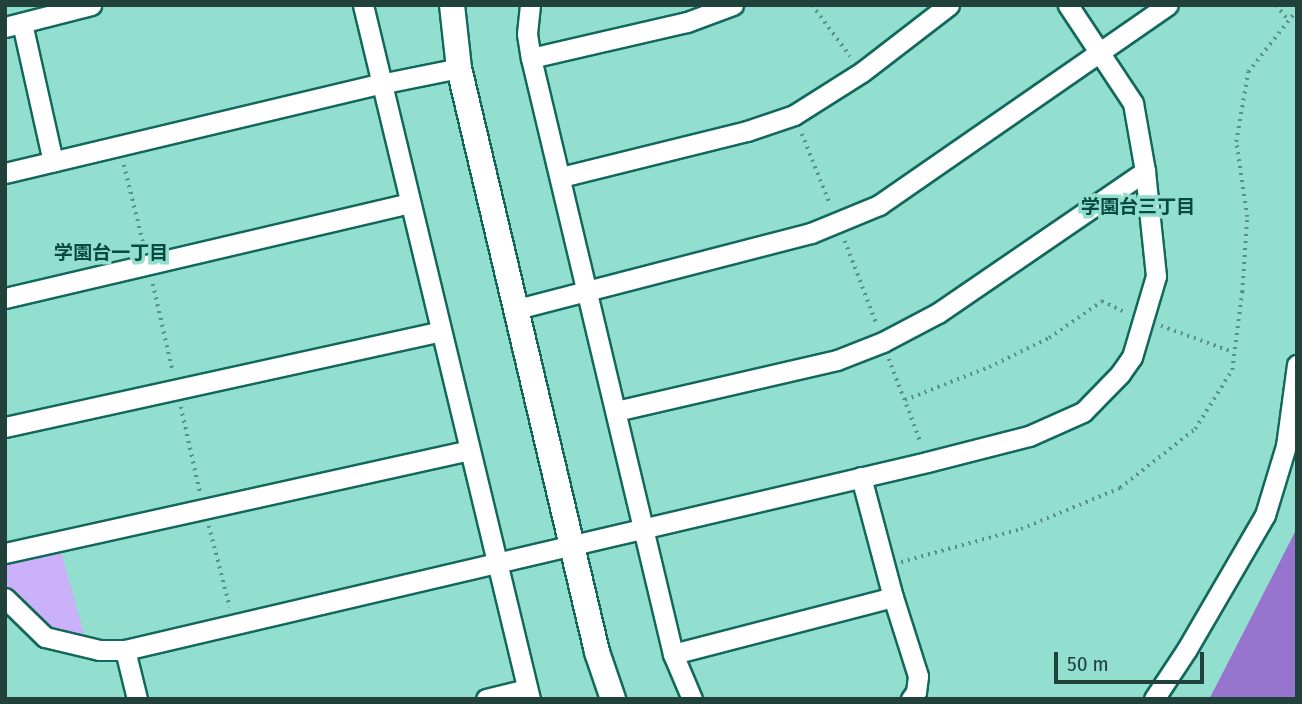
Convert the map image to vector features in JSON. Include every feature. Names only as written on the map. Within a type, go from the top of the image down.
[{"type":"street","points":[[53,162],[13,25],[91,5]]},
{"type":"street","points":[[363,5],[528,694],[486,699]]},
{"type":"street","points":[[452,5],[459,68],[597,652],[613,699]]},
{"type":"street","points":[[530,5],[527,34],[531,58],[673,654],[692,699]]},
{"type":"street","points":[[531,58],[687,22],[733,5]]},
{"type":"street","points":[[561,177],[747,131],[794,115],[862,72],[949,5]]},
{"type":"street","points":[[5,597],[45,636],[99,650],[125,650],[928,462],[1029,436],[1083,412],[1120,374],[1132,357],[1156,276],[1145,171],[1133,103],[1068,5]]},
{"type":"street","points":[[517,309],[811,233],[879,205],[1168,5]]},
{"type":"street","points":[[5,173],[380,84],[459,68]]},
{"type":"street","points":[[616,411],[837,360],[883,342],[938,313],[1145,171]]},
{"type":"street","points":[[5,298],[410,203]]},
{"type":"street","points":[[5,427],[440,331]]},
{"type":"street","points":[[1154,699],[1206,618],[1265,514],[1286,446],[1297,365]]},
{"type":"street","points":[[5,553],[469,450]]},
{"type":"street","points":[[861,477],[893,597],[918,676],[916,692],[911,699]]},
{"type":"street","points":[[673,654],[893,597]]},
{"type":"street","points":[[125,650],[137,699]]},
{"type":"path","points":[[813,5],[862,72]]},
{"type":"path","points":[[1276,5],[1288,21]]},
{"type":"path","points":[[794,115],[838,223],[928,462]]},
{"type":"path","points":[[905,400],[989,367],[1049,338],[1101,301],[1143,320],[1234,352]]},
{"type":"shaded area","points":[[1297,528],[1297,699],[1209,699],[1217,684]]},
{"type":"shaded area","points":[[60,548],[85,638],[51,627],[21,604],[5,584],[5,560]]},
{"type":"district","name":"学園台三丁目","points":[[1138,207]]},
{"type":"district","name":"学園台一丁目","points":[[111,253]]}]
